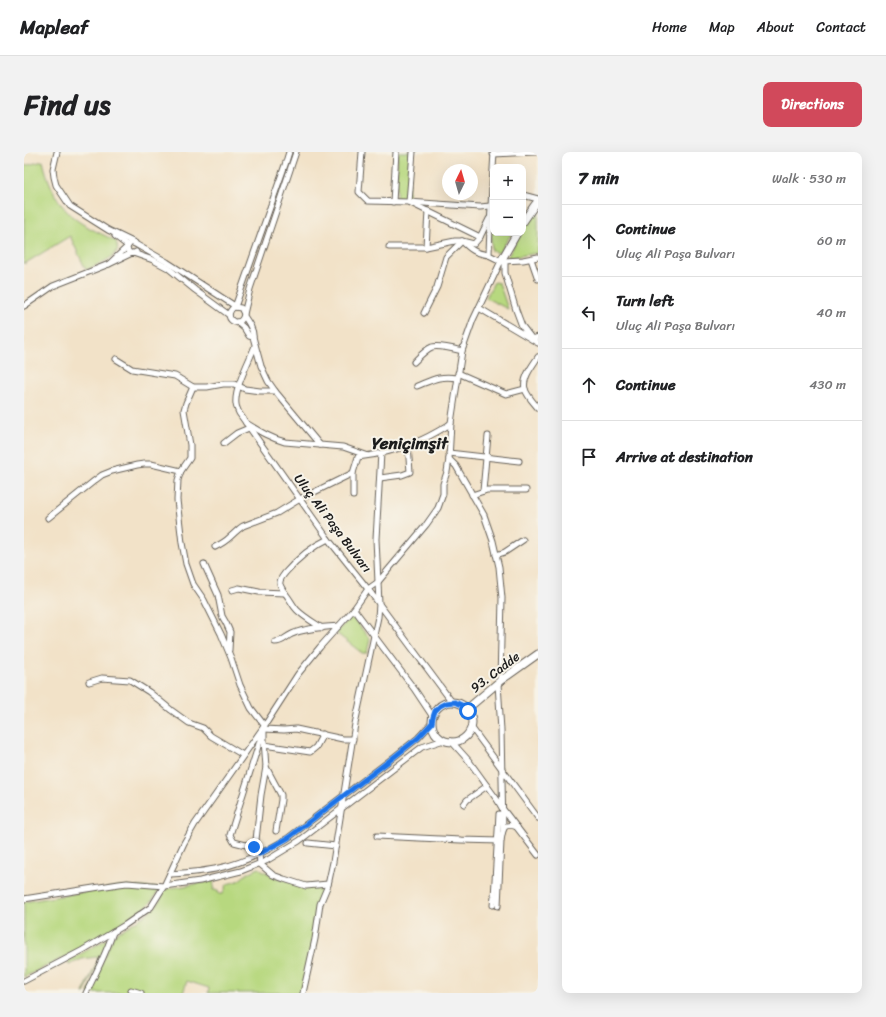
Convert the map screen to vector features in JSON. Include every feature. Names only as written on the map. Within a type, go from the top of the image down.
[{"type":"main road","points":[[526,218],[538,200]]},
{"type":"main road","points":[[503,261],[516,236]]},
{"type":"main road","name":"93. Cadde","points":[[466,709],[538,654]]},
{"type":"main road","points":[[452,702],[440,706],[435,711],[433,720],[434,729],[437,734],[447,740],[456,741],[462,739],[469,732],[471,717],[466,709]]},
{"type":"main road","name":"Uluç Ali Paşa Bulvarı","points":[[452,702],[461,705],[466,709]]},
{"type":"street","points":[[57,152],[53,169],[54,177],[56,185],[70,206],[108,230],[167,262],[235,306],[241,308],[250,325],[260,366],[268,381],[320,445]]},
{"type":"street","points":[[229,314],[230,310],[235,306],[289,152]]},
{"type":"street","points":[[237,322],[241,320],[244,315],[250,289],[296,152]]},
{"type":"street","points":[[362,152],[359,192],[368,201],[480,207],[490,206]]},
{"type":"street","points":[[393,202],[396,152]]},
{"type":"street","points":[[409,202],[413,152]]},
{"type":"street","points":[[493,164],[493,153],[536,152]]},
{"type":"street","points":[[526,196],[538,200]]},
{"type":"street","points":[[409,202],[480,237]]},
{"type":"street","points":[[426,247],[428,211]]},
{"type":"street","points":[[389,247],[426,247],[455,241],[474,244],[480,237],[490,218]]},
{"type":"street","points":[[489,255],[490,218]]},
{"type":"street","points":[[108,230],[127,247],[128,251],[153,260],[168,268],[195,290],[229,314],[230,319],[237,322],[244,328],[252,338]]},
{"type":"street","points":[[462,241],[470,249],[503,261],[538,257]]},
{"type":"street","points":[[424,313],[437,287],[446,257],[462,241]]},
{"type":"street","points":[[109,264],[131,243],[136,244]]},
{"type":"street","points":[[24,306],[53,286],[133,253],[137,250],[136,244]]},
{"type":"street","points":[[530,259],[538,279]]},
{"type":"street","points":[[24,981],[113,932],[151,907],[164,886],[184,843],[195,824],[264,727],[298,674],[354,609],[368,589],[378,582],[438,508],[443,494],[443,484],[447,472],[451,423],[462,351],[473,320],[503,261]]},
{"type":"street","points":[[503,261],[516,310],[522,326],[532,339]]},
{"type":"street","points":[[479,308],[538,343]]},
{"type":"street","points":[[532,339],[538,337]]},
{"type":"street","name":"Uluç Ali Paşa Bulvarı","points":[[255,346],[238,386],[236,404],[237,410],[328,539],[368,589],[452,702]]},
{"type":"street","points":[[414,362],[423,353],[433,347],[462,351]]},
{"type":"street","points":[[538,356],[527,375],[525,383],[525,389],[538,408]]},
{"type":"street","points":[[116,359],[132,369],[175,376],[193,387],[234,384],[246,389],[275,391]]},
{"type":"street","points":[[417,386],[439,377],[458,376],[506,394],[525,389]]},
{"type":"street","points":[[193,387],[184,410],[190,445],[190,458],[181,470],[178,480],[177,500],[182,543],[186,564],[193,584],[204,600],[228,651],[240,685],[251,708],[264,727],[266,767],[261,795],[255,849]]},
{"type":"street","points":[[244,421],[276,440],[343,447],[369,456]]},
{"type":"street","points":[[353,496],[353,473],[358,457],[397,450],[417,442],[451,423]]},
{"type":"street","points":[[224,443],[237,433],[249,428]]},
{"type":"street","points":[[484,491],[488,436]]},
{"type":"street","points":[[380,478],[402,475],[410,472],[408,445]]},
{"type":"street","points":[[303,993],[315,939],[320,904],[328,884],[336,846],[353,739],[378,617],[376,539],[381,453]]},
{"type":"street","points":[[449,456],[486,457],[519,461]]},
{"type":"street","points":[[449,456],[484,516],[493,541],[499,567],[502,598],[499,683],[503,830],[499,841]]},
{"type":"street","points":[[48,518],[102,475],[112,471],[137,464],[151,464],[181,470]]},
{"type":"street","points":[[215,547],[224,542],[243,526],[277,513],[300,499],[353,473]]},
{"type":"street","points":[[472,495],[487,490],[526,490]]},
{"type":"street","points":[[322,628],[297,610],[280,585],[280,579],[290,567],[308,551],[319,543],[328,539]]},
{"type":"street","points":[[496,555],[505,552],[524,540]]},
{"type":"street","points":[[204,564],[218,595],[222,616],[230,632],[228,651]]},
{"type":"street","points":[[232,590],[239,588],[259,592],[285,593]]},
{"type":"street","points":[[170,874],[199,872],[221,868],[259,854],[288,838],[418,738],[433,720],[415,690],[354,609]]},
{"type":"street","points":[[275,642],[280,642],[291,634],[339,626]]},
{"type":"street","points":[[89,682],[102,678],[130,680],[149,692],[170,710],[189,723],[203,728],[211,736],[243,755]]},
{"type":"street","points":[[471,726],[538,818]]},
{"type":"street","points":[[264,727],[284,730],[296,729],[353,739]]},
{"type":"street","points":[[264,727],[230,836],[234,842],[254,847],[259,854],[260,864],[273,874],[306,886],[328,884]]},
{"type":"street","points":[[264,744],[310,752],[316,747],[323,734]]},
{"type":"street","points":[[24,899],[119,884],[164,886],[200,881],[250,868],[280,853],[299,841],[414,753],[422,748],[447,740],[469,761],[502,808],[538,855]]},
{"type":"street","points":[[266,767],[281,795],[276,831]]},
{"type":"street","points":[[464,804],[467,800],[487,786]]},
{"type":"street","points":[[496,906],[494,897],[499,841],[498,801]]},
{"type":"street","points":[[503,830],[504,827],[510,825],[517,827]]},
{"type":"street","points":[[377,836],[499,841]]},
{"type":"street","points":[[308,843],[336,846]]},
{"type":"street","points":[[86,993],[107,950],[113,932]]},
{"type":"street","points":[[131,990],[141,993]]},
{"type":"green space","points":[[398,152],[410,152],[408,198],[396,198]]},
{"type":"green space","points":[[43,161],[51,186],[59,202],[65,209],[82,224],[116,241],[117,251],[112,257],[86,270],[70,236],[24,264],[24,166]]},
{"type":"green space","points":[[538,205],[538,253],[507,258],[519,236],[526,236],[526,224]]},
{"type":"green space","points":[[491,236],[510,236],[499,253],[492,251]]},
{"type":"green space","points":[[494,282],[499,283],[508,309],[486,298]]},
{"type":"green space","points":[[351,616],[370,639],[367,653],[362,653],[336,633]]},
{"type":"green space","points":[[259,868],[279,879],[324,887],[317,905],[314,939],[301,993],[208,993],[209,988],[187,981],[183,993],[145,993],[133,989],[129,993],[88,993],[114,935],[144,916],[157,905],[166,889],[214,881],[213,890],[218,890],[219,894],[223,894],[227,884],[238,881],[248,873]]},
{"type":"green space","points":[[120,886],[160,888],[152,901],[144,909],[69,955],[24,977],[24,902]]},
{"type":"green space","points":[[109,938],[83,993],[98,960],[97,957],[82,959],[69,965],[68,961]]},
{"type":"district","name":"Yeniçimşit","points":[[410,443]]},
{"type":"route","points":[[254,847],[259,854],[288,838],[349,792],[422,735],[432,723],[435,711],[440,706],[449,702],[455,702],[464,706],[468,711]]}]
